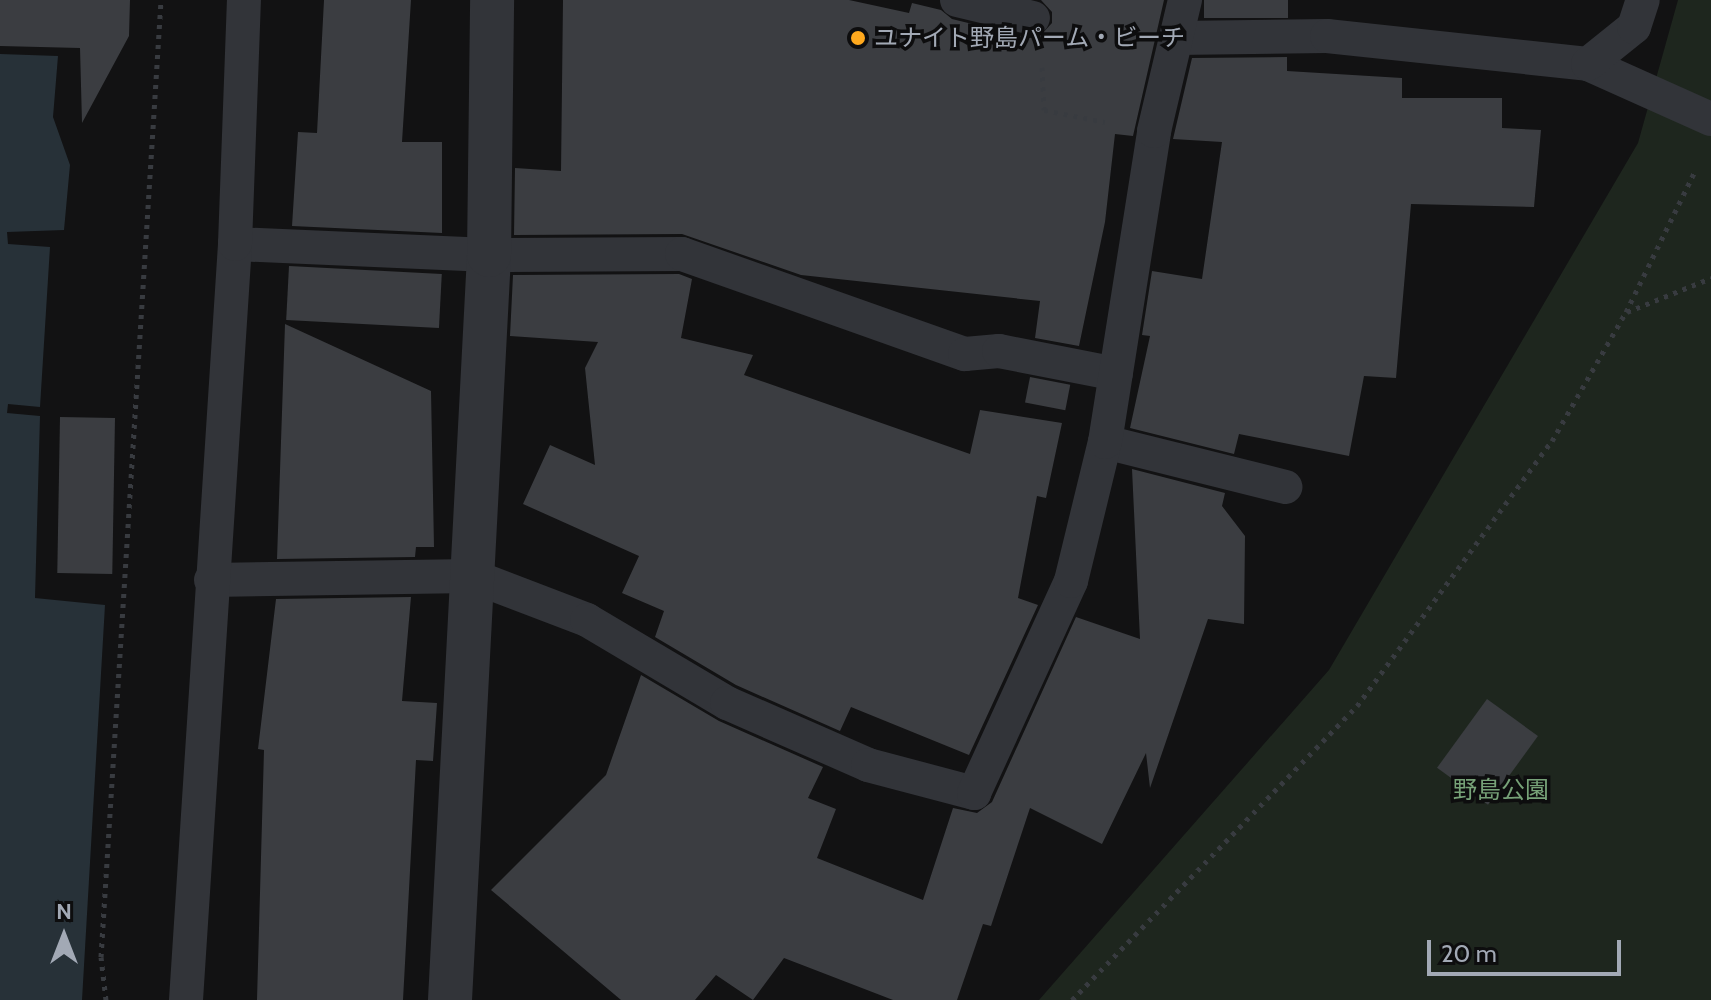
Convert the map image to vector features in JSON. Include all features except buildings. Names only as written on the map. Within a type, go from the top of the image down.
[{"type":"street","points":[[457,995],[472,576],[489,255],[492,0]]},
{"type":"lane","points":[[186,1000],[235,244],[244,0]]},
{"type":"lane","points":[[957,0],[1033,18]]},
{"type":"lane","points":[[211,580],[472,576],[587,620],[727,703],[868,765],[974,793],[1071,581],[1105,442],[1154,131],[1185,0]]},
{"type":"lane","points":[[1588,64],[1634,27],[1643,0]]},
{"type":"lane","points":[[1176,38],[1327,36],[1588,64],[1711,119]]},
{"type":"lane","points":[[235,244],[489,255],[682,254],[965,354],[999,351],[1116,374]]},
{"type":"lane","points":[[1105,442],[1285,487]]},
{"type":"path","points":[[106,1000],[101,957],[161,0]]},
{"type":"path","points":[[1033,18],[1039,19],[1044,110],[1154,131]]},
{"type":"path","points":[[1072,1000],[1357,706],[1552,441],[1626,312],[1698,166]]},
{"type":"path","points":[[1626,312],[1711,278]]},
{"type":"green space","name":"野島公園","points":[[1678,0],[1711,0],[1711,1000],[1039,1000],[1329,670],[1638,143]]},
{"type":"shaded area","points":[[0,54],[58,56],[53,117],[70,165],[64,230],[7,232],[8,244],[50,247],[40,407],[8,404],[7,413],[40,416],[35,598],[105,605],[82,1000],[0,1000]]},
{"type":"place","name":"ユナイト野島パーム・ビーチ","points":[[858,38]]}]
